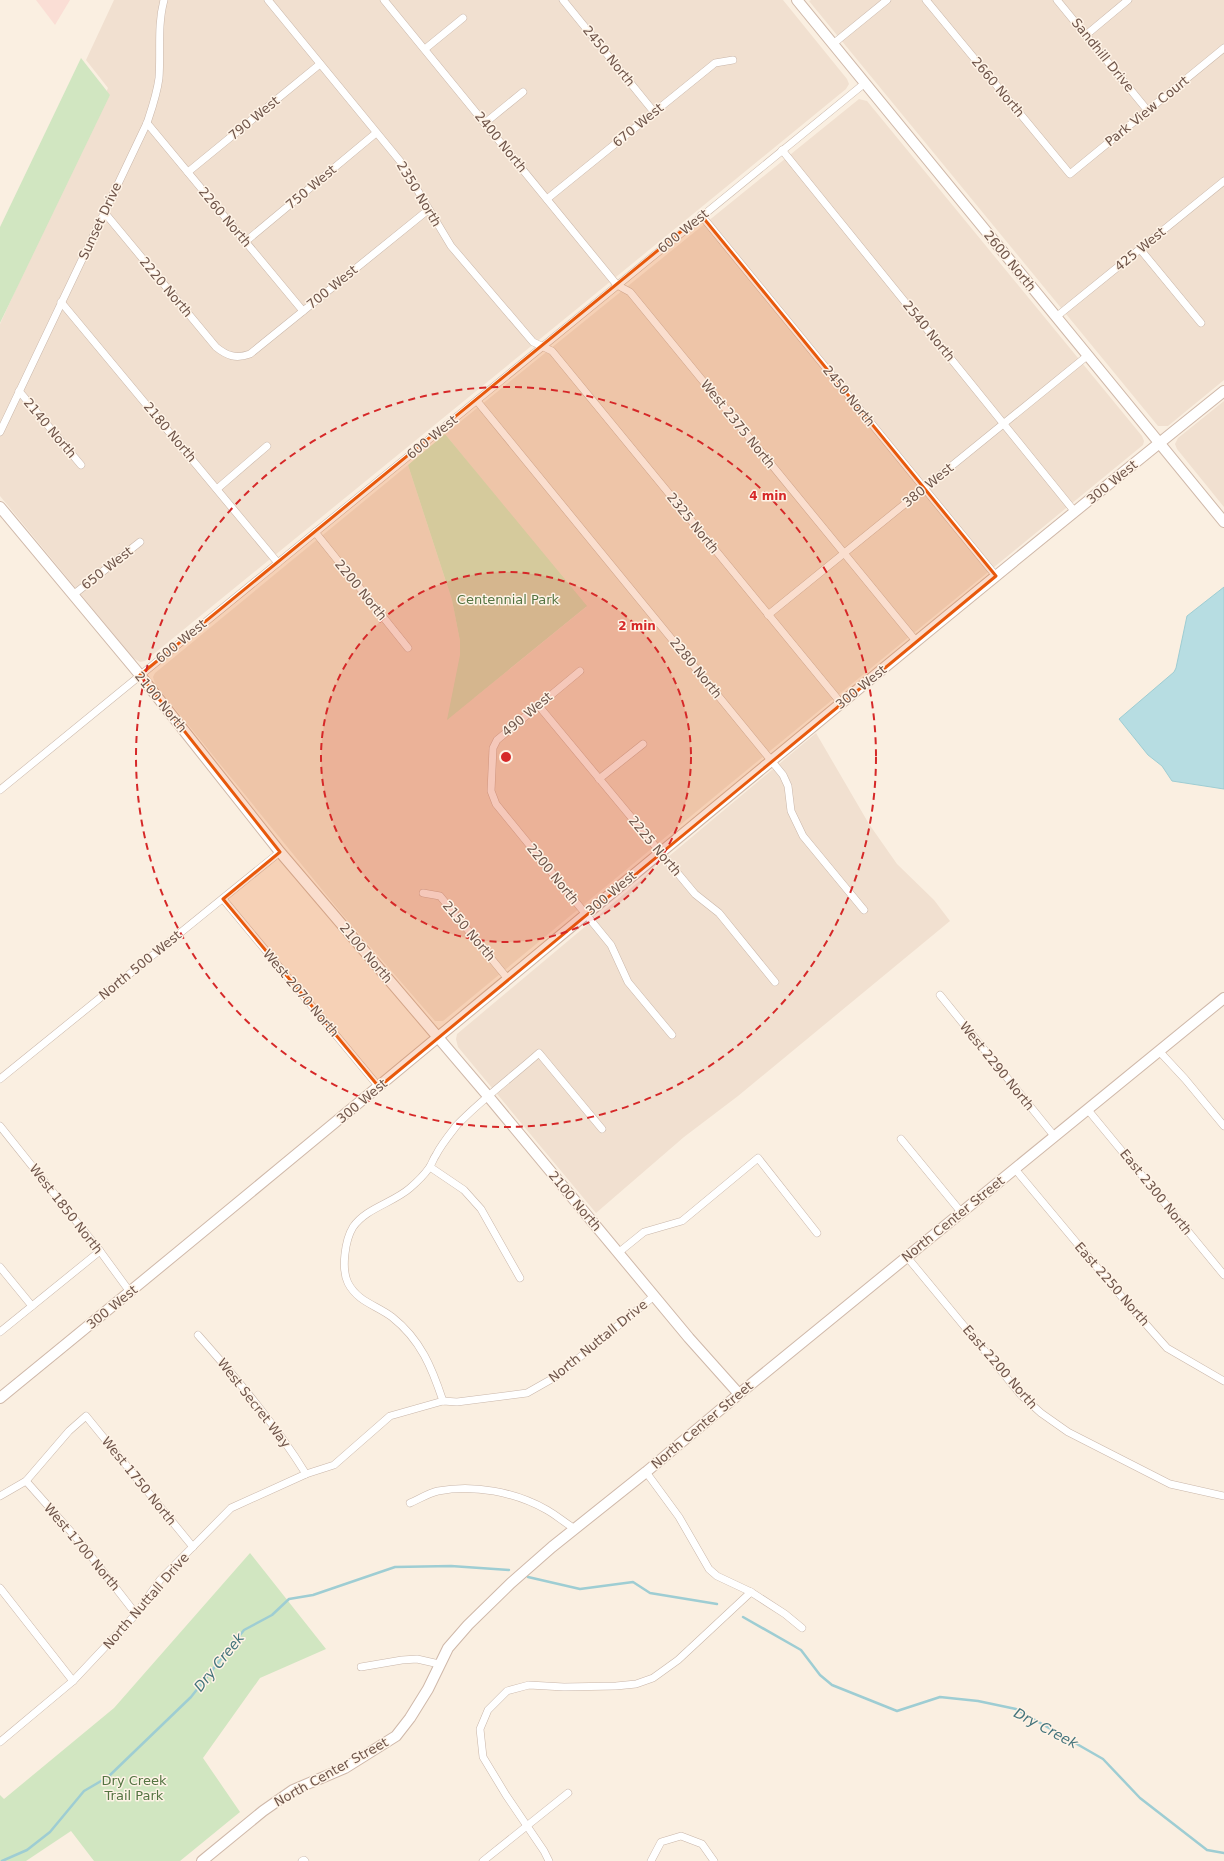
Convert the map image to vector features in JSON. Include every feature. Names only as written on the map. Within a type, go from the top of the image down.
[{"type":"street","name":"Sunset Drive","points":[[0,432],[147,123],[157,92],[159,76],[159,25],[164,0]]},
{"type":"street","name":"2350 North","points":[[268,0],[406,170],[428,210],[451,246],[533,342],[543,346]]},
{"type":"street","name":"2400 North","points":[[384,0],[617,285]]},
{"type":"street","name":"2450 North","points":[[563,0],[654,112]]},
{"type":"street","name":"2600 North","points":[[797,0],[1224,522]]},
{"type":"street","points":[[833,44],[887,0]]},
{"type":"street","name":"2660 North","points":[[926,0],[1070,174]]},
{"type":"street","name":"Sandhill Drive","points":[[1057,0],[1148,111]]},
{"type":"street","points":[[1086,35],[1128,0]]},
{"type":"street","points":[[425,49],[463,18]]},
{"type":"street","name":"Park View Court","points":[[1070,174],[1224,48]]},
{"type":"street","name":"670 West","points":[[547,199],[715,63],[733,60]]},
{"type":"street","name":"790 West","points":[[188,172],[320,64]]},
{"type":"street","name":"600 West","points":[[0,790],[865,83]]},
{"type":"street","points":[[485,123],[523,92]]},
{"type":"street","name":"2260 North","points":[[147,123],[303,311]]},
{"type":"street","name":"750 West","points":[[245,242],[376,133]]},
{"type":"street","name":"2540 North","points":[[782,150],[1075,512]]},
{"type":"street","name":"425 West","points":[[1056,317],[1223,183]]},
{"type":"street","name":"700 West","points":[[233,357],[241,357],[250,354],[428,210]]},
{"type":"street","name":"2220 North","points":[[104,212],[216,347],[223,353],[233,357]]},
{"type":"street","name":"2450 North","points":[[701,216],[996,576]]},
{"type":"street","points":[[1140,249],[1201,323]]},
{"type":"street","name":"West 2375 North","points":[[617,285],[630,292],[916,641]]},
{"type":"street","name":"2180 North","points":[[62,302],[278,562]]},
{"type":"street","name":"2325 North","points":[[543,346],[552,351],[841,703]]},
{"type":"street","name":"380 West","points":[[768,615],[1087,356]]},
{"type":"street","name":"2140 North","points":[[19,391],[81,465]]},
{"type":"street","name":"300 West","points":[[0,1398],[379,1087],[771,760],[1224,391]]},
{"type":"street","name":"2280 North","points":[[477,401],[783,774],[788,786],[792,811],[803,836],[864,910]]},
{"type":"street","points":[[217,489],[267,446]]},
{"type":"street","name":"2100 North","points":[[0,507],[140,675],[280,852],[488,1096],[654,1296],[739,1394]]},
{"type":"street","name":"2200 North","points":[[315,532],[408,648]]},
{"type":"street","name":"650 West","points":[[73,595],[140,542]]},
{"type":"street","name":"490 West","points":[[491,790],[493,748],[497,740],[580,671]]},
{"type":"street","name":"2225 North","points":[[538,705],[695,894],[718,913],[775,982]]},
{"type":"street","points":[[599,779],[643,744]]},
{"type":"street","name":"2200 North","points":[[491,790],[496,804],[611,945],[628,982],[672,1036]]},
{"type":"street","name":"North 500 West","points":[[0,1079],[280,852]]},
{"type":"street","name":"2150 North","points":[[423,893],[440,896],[508,979]]},
{"type":"street","name":"West 2070 North","points":[[223,899],[379,1087]]},
{"type":"street","name":"West 2290 North","points":[[940,995],[1055,1137]]},
{"type":"street","name":"North Center Street","points":[[202,1861],[263,1811],[293,1790],[345,1768],[396,1736],[410,1718],[428,1690],[439,1664],[448,1648],[473,1620],[511,1583],[739,1394],[1224,998]]},
{"type":"street","points":[[1159,1051],[1185,1079],[1224,1126]]},
{"type":"street","points":[[443,1401],[432,1367],[420,1347],[407,1330],[391,1316],[366,1303],[355,1294],[347,1281],[344,1255],[346,1244],[354,1227],[365,1215],[386,1205],[410,1189],[430,1167],[436,1153],[457,1126],[488,1096],[540,1054],[602,1129]]},
{"type":"street","name":"East 2300 North","points":[[1088,1110],[1224,1275]]},
{"type":"street","name":"West 1850 North","points":[[0,1126],[100,1251],[130,1292]]},
{"type":"street","points":[[901,1139],[961,1212]]},
{"type":"street","points":[[618,1253],[644,1232],[682,1221],[758,1158],[817,1232]]},
{"type":"street","points":[[430,1167],[464,1190],[481,1209],[520,1278]]},
{"type":"street","name":"East 2250 North","points":[[1015,1169],[1121,1296],[1167,1348],[1224,1381]]},
{"type":"street","points":[[0,1332],[100,1251]]},
{"type":"street","name":"East 2200 North","points":[[907,1257],[1021,1395],[1040,1413],[1068,1432],[1170,1484],[1224,1496]]},
{"type":"street","points":[[0,1267],[32,1306]]},
{"type":"street","name":"North Nuttall Drive","points":[[1,1739],[73,1681],[136,1614],[160,1580],[231,1508],[306,1474],[334,1465],[390,1416],[443,1401],[457,1402],[527,1393],[557,1376],[654,1296]]},
{"type":"street","name":"West Secret Way","points":[[198,1335],[251,1396],[290,1448],[306,1474]]},
{"type":"street","name":"West 1750 North","points":[[26,1481],[69,1431],[86,1416],[193,1547]]},
{"type":"street","points":[[646,1472],[679,1517],[709,1569],[717,1576],[750,1592],[785,1614],[802,1628]]},
{"type":"street","points":[[0,1496],[26,1481]]},
{"type":"street","name":"West 1700 North","points":[[26,1481],[80,1542],[136,1614]]},
{"type":"street","points":[[410,1503],[438,1492],[473,1489],[499,1492],[524,1499],[547,1510],[575,1529]]},
{"type":"street","points":[[0,1588],[73,1681]]},
{"type":"street","points":[[549,1861],[483,1757],[480,1729],[488,1710],[507,1691],[529,1685],[564,1687],[636,1684],[653,1678],[678,1660],[750,1592]]},
{"type":"street","points":[[361,1667],[417,1659],[439,1664]]},
{"type":"street","points":[[483,1861],[526,1825],[568,1793]]},
{"type":"street","points":[[651,1861],[661,1842],[681,1836],[702,1844],[714,1861]]},
{"type":"highlighted area","points":[[701,215],[996,576],[379,1087],[223,899],[280,852],[140,675]]},
{"type":"shaded area","points":[[36,0],[70,0],[55,25]]},
{"type":"shaded area","points":[[114,0],[783,0],[847,79],[849,84],[846,89],[145,661],[140,662],[133,658],[0,496],[0,324],[108,88],[86,60]]},
{"type":"shaded area","points":[[1224,0],[1224,380],[1168,426],[1158,426],[809,1]]},
{"type":"shaded area","points":[[859,99],[867,101],[1142,436],[1144,441],[1143,445],[443,1021],[435,1021],[341,913],[155,684],[153,677],[155,673],[408,465],[452,600],[460,641],[460,655],[474,698],[586,607],[445,434]]},
{"type":"shaded area","points":[[1224,401],[1224,507],[1177,449],[1175,444],[1178,438]]},
{"type":"shaded area","points":[[816,733],[869,824],[897,864],[934,900],[950,921],[738,1096],[684,1137],[596,1213],[458,1047],[456,1039],[457,1034]]},
{"type":"green space","points":[[81,58],[110,95],[0,323],[0,227]]},
{"type":"green space","name":"Centennial Park","points":[[445,434],[587,606],[447,720],[460,655],[460,641],[452,600],[408,465]]},
{"type":"green space","name":"Dry Creek Trail Park","points":[[250,1553],[326,1649],[260,1678],[203,1758],[240,1812],[180,1861],[94,1861],[71,1831],[26,1861],[0,1861],[0,1795],[4,1799],[114,1708]]},
{"type":"water","points":[[1224,587],[1224,789],[1172,781],[1162,766],[1148,755],[1119,719],[1174,672],[1187,616]]},
{"type":"waterway","name":"Dry Creek","points":[[2,1861],[27,1850],[50,1832],[84,1791],[108,1777],[191,1697],[244,1630],[272,1615],[289,1599],[313,1595],[395,1567],[451,1566],[509,1570]]},
{"type":"waterway","name":"Dry Creek","points":[[528,1577],[580,1589],[633,1582],[650,1593],[717,1604]]},
{"type":"waterway","name":"Dry Creek","points":[[743,1617],[801,1650],[820,1675],[832,1685],[897,1711],[940,1697],[978,1701],[1016,1709],[1103,1759],[1140,1798],[1207,1850],[1224,1853]]}]
